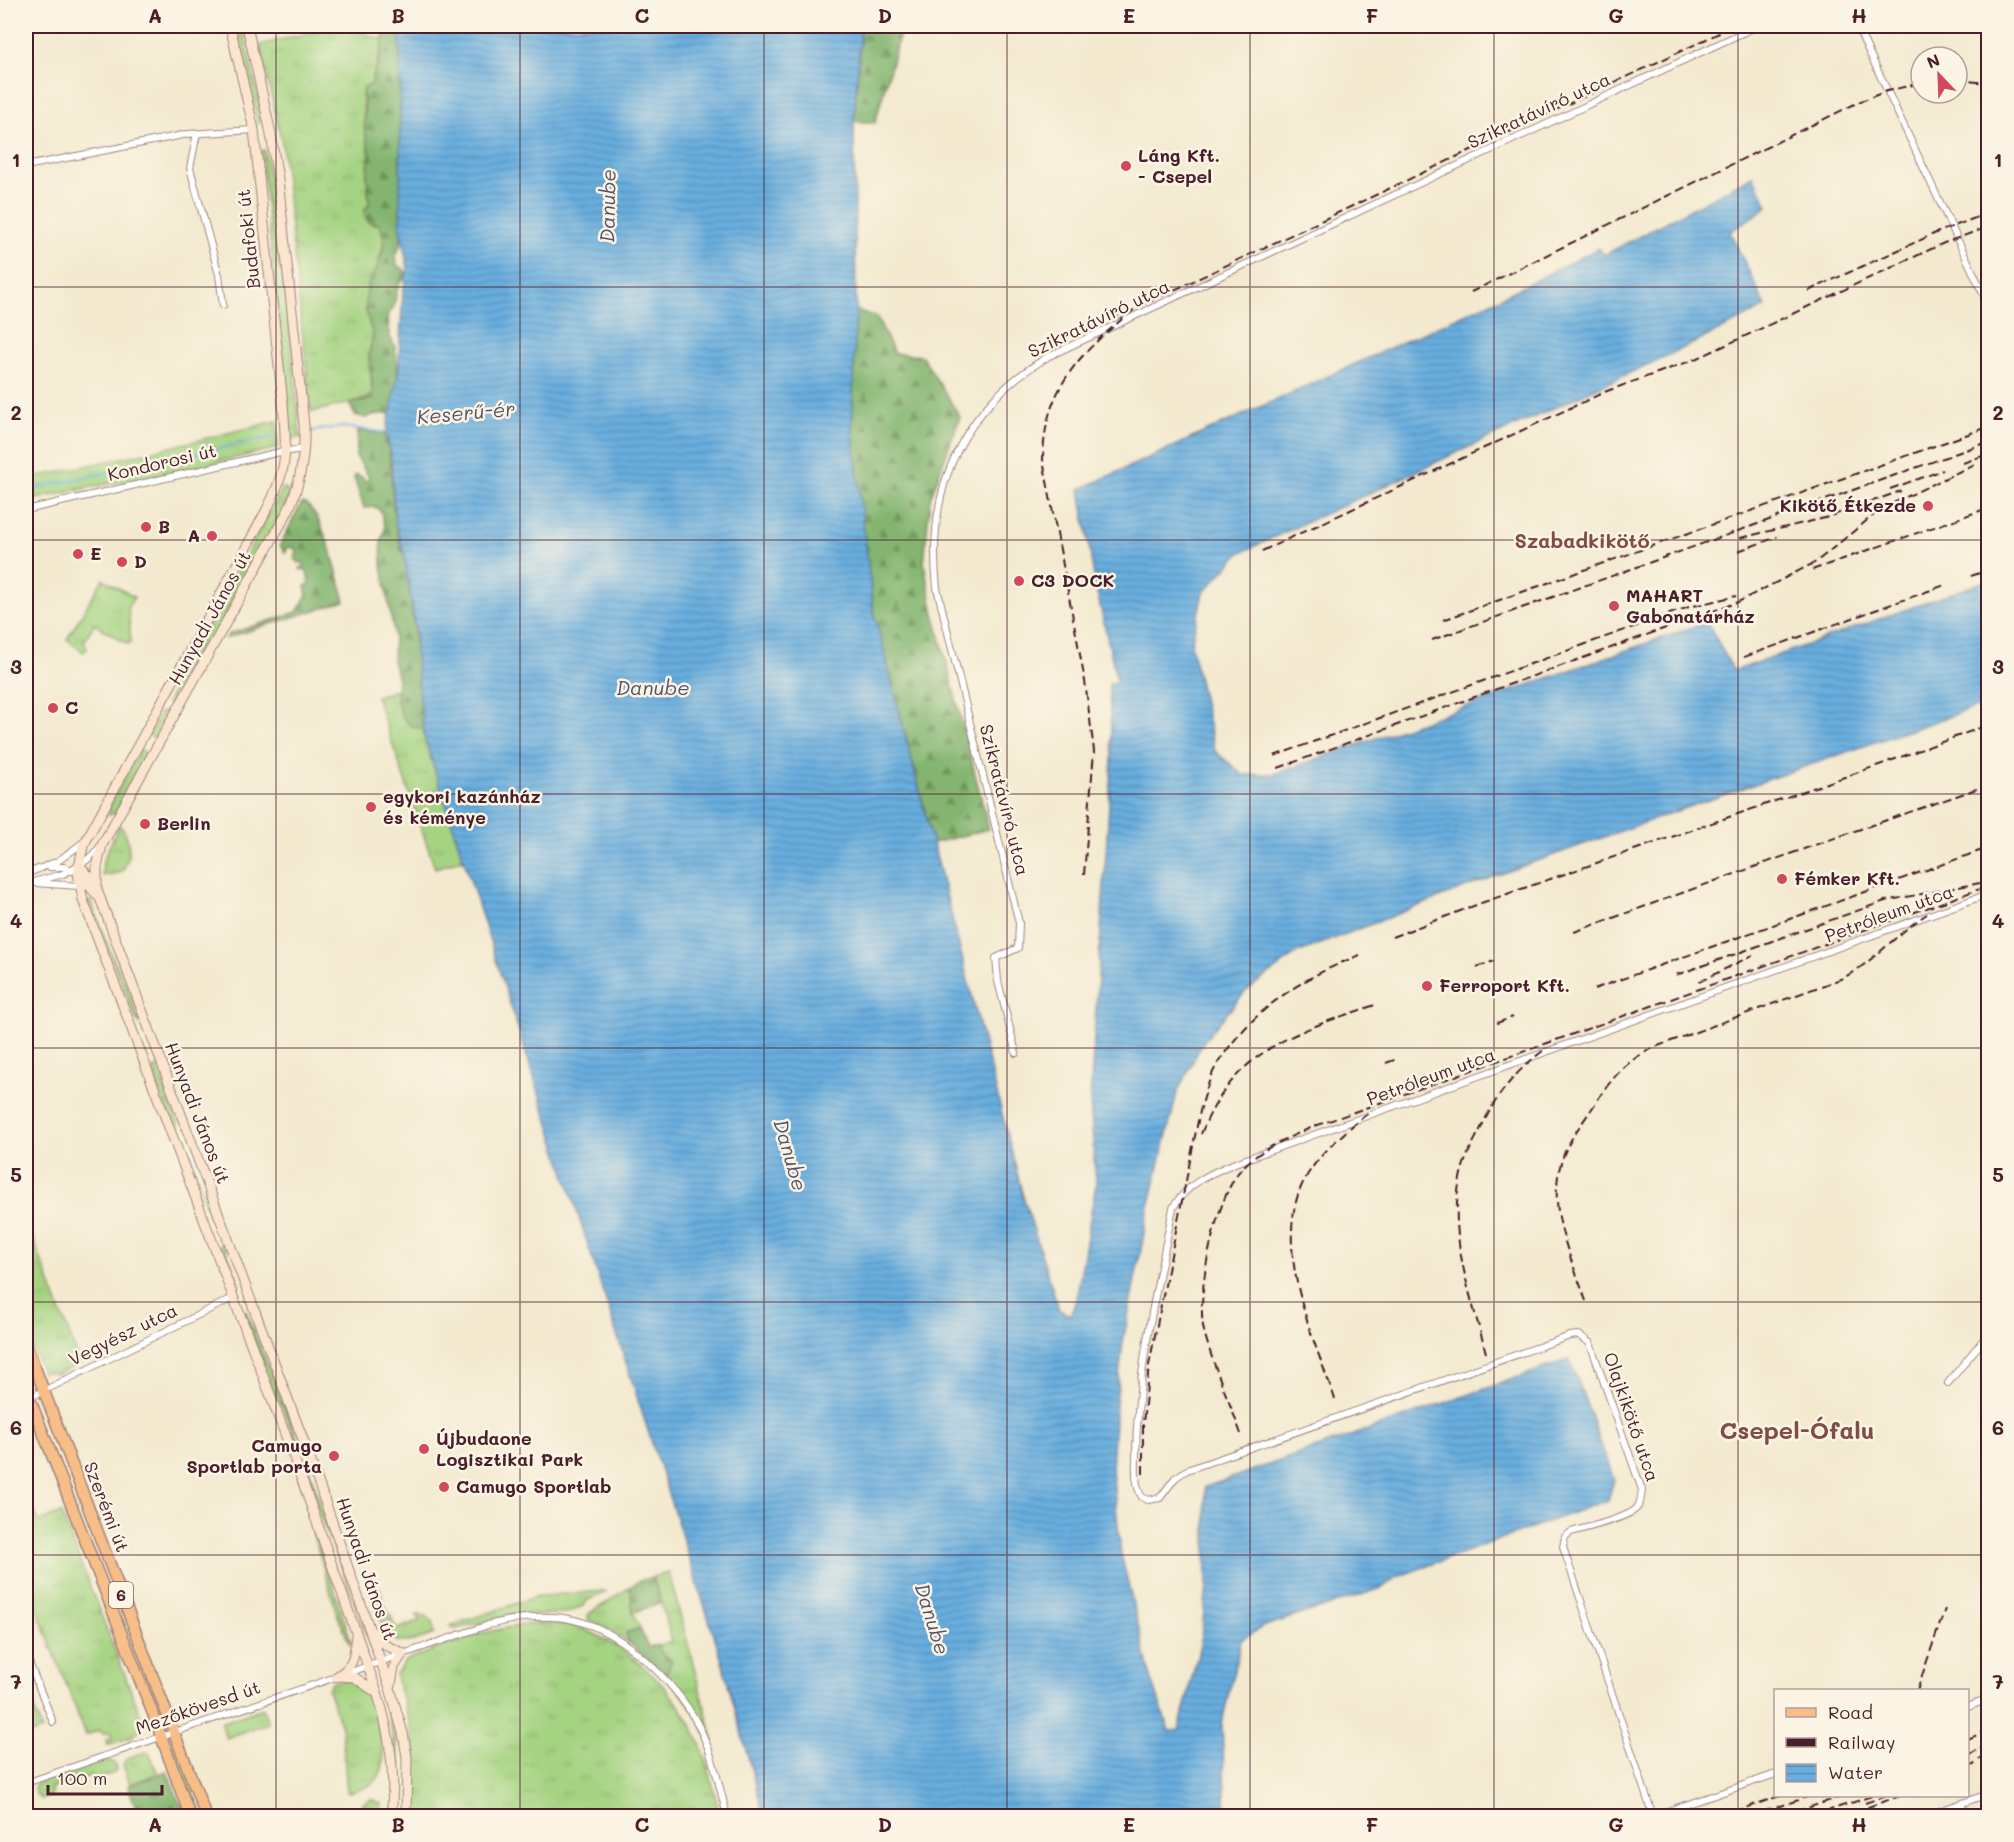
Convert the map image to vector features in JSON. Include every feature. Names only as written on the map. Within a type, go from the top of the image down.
[{"type":"main road","name":"Budafoki út","points":[[230,26],[254,130],[286,451]]},
{"type":"main road","name":"Budafoki út","points":[[247,26],[270,129],[287,264],[305,449]]},
{"type":"main road","points":[[254,130],[270,129]]},
{"type":"main road","name":"Hunyadi János út","points":[[305,449],[300,482],[292,503],[102,845],[97,867],[97,885],[98,896],[307,1450],[390,1688],[403,1733],[406,1757],[406,1816]]},
{"type":"main road","name":"Hunyadi János út","points":[[286,451],[284,468],[271,502],[86,839],[76,869],[79,886],[293,1455],[377,1692],[387,1726],[392,1762],[391,1816]]},
{"type":"main road","points":[[160,705],[175,713]]},
{"type":"main road","points":[[141,739],[156,747]]},
{"type":"main road","points":[[76,869],[97,885]]},
{"type":"main road","points":[[76,869],[98,896]]},
{"type":"main road","points":[[134,1035],[149,1030]]},
{"type":"main road","points":[[140,1052],[154,1046]]},
{"type":"main road","points":[[172,1135],[186,1130]]},
{"type":"main road","points":[[200,1210],[212,1223],[223,1227],[215,1249]]},
{"type":"main road","points":[[233,1298],[247,1292]]},
{"type":"main road","name":"Szerémi út","points":[[26,1344],[206,1816]]},
{"type":"main road","name":"Szerémi út","points":[[27,1396],[190,1816]]},
{"type":"main road","points":[[293,1455],[307,1450]]},
{"type":"main road","points":[[369,1628],[387,1647],[403,1653],[394,1667],[390,1688]]},
{"type":"main road","points":[[336,1677],[350,1667],[354,1659],[356,1632]]},
{"type":"main road","points":[[336,1677],[354,1677],[377,1692]]},
{"type":"street","name":"Szikratávíró utca","points":[[1016,1053],[998,981],[996,958],[1018,948],[1019,923],[937,588],[934,560],[936,517],[946,475],[965,435],[986,408],[1012,382],[1049,356],[1757,26]]},
{"type":"street","points":[[1858,28],[1989,304]]},
{"type":"street","points":[[26,166],[197,133],[254,130]]},
{"type":"street","points":[[197,133],[190,168],[219,275],[223,305]]},
{"type":"street","points":[[1979,285],[1989,288]]},
{"type":"street","name":"Kondorosi út","points":[[26,510],[286,451],[305,449]]},
{"type":"street","points":[[26,874],[58,861],[86,839]]},
{"type":"street","points":[[26,884],[76,869],[102,845]]},
{"type":"street","points":[[42,868],[54,866],[76,869]]},
{"type":"street","points":[[33,883],[79,886]]},
{"type":"street","name":"Petróleum utca","points":[[1142,1497],[1138,1488],[1136,1467],[1137,1413],[1142,1366],[1173,1208],[1183,1193],[1199,1180],[1235,1163],[1989,894]]},
{"type":"street","name":"Vegyész utca","points":[[27,1396],[233,1298]]},
{"type":"street","points":[[1948,1383],[1989,1334]]},
{"type":"street","name":"Olajkikötő utca","points":[[1142,1497],[1148,1500],[1160,1498],[1166,1494],[1175,1478],[1187,1470],[1570,1336],[1579,1335],[1585,1338],[1590,1343],[1642,1491],[1641,1500],[1636,1509],[1571,1532],[1565,1537],[1563,1547],[1653,1816]]},
{"type":"street","name":"Mezőkövesd út","points":[[26,1783],[488,1625],[510,1620],[554,1617],[573,1620],[604,1631],[641,1658],[678,1694],[707,1744],[727,1816]]},
{"type":"street","points":[[26,1655],[53,1722]]},
{"type":"street","points":[[1969,1707],[1989,1700]]},
{"type":"street","points":[[1653,1816],[1774,1775]]},
{"type":"street","points":[[1925,1816],[1989,1794]]},
{"type":"street","points":[[1961,1804],[1966,1816]]},
{"type":"green space","points":[[235,26],[242,26],[262,113],[258,124]]},
{"type":"green space","points":[[337,26],[353,26],[363,33],[384,40],[373,74],[372,85],[362,93],[365,131],[370,154],[367,175],[369,204],[364,211],[373,224],[379,224],[382,229],[383,244],[376,272],[374,334],[369,353],[371,398],[311,412],[282,143],[260,45]]},
{"type":"green space","points":[[384,26],[400,26],[401,241],[396,257],[397,266],[403,268],[407,275],[398,286],[393,309],[388,314],[389,335],[395,347],[398,374],[391,413],[366,418],[355,415],[349,404],[368,400],[373,391],[369,355],[373,336],[366,312],[366,297],[368,284],[383,250],[384,235],[379,224],[368,222],[364,211],[369,204],[367,175],[370,154],[365,131],[362,93],[364,88],[372,84],[381,52]]},
{"type":"green space","points":[[861,26],[902,26],[875,123],[854,121]]},
{"type":"green space","points":[[265,150],[294,365],[300,437],[293,439],[291,438],[261,151]]},
{"type":"green space","points":[[856,310],[877,317],[894,353],[922,356],[960,417],[930,499],[924,563],[933,609],[989,829],[933,843],[873,608],[852,426]]},
{"type":"green space","points":[[277,421],[278,448],[122,484],[121,481],[26,501],[26,479]]},
{"type":"green space","points":[[358,430],[386,435],[395,522],[405,559],[410,591],[423,728],[412,727],[402,717],[396,698],[398,680],[393,660],[394,633],[382,566],[381,542],[385,528],[381,512],[376,507],[364,508],[354,478],[356,475],[367,481],[369,477],[356,456]]},
{"type":"green space","points":[[283,488],[290,495],[282,512],[175,706],[172,707],[167,702]]},
{"type":"green space","points":[[303,503],[310,508],[323,531],[345,601],[226,638],[229,634],[297,612],[307,595],[305,586],[310,584],[306,569],[301,570],[300,568],[304,567],[303,562],[299,563],[294,558],[298,551],[289,546],[285,553],[280,545]]},
{"type":"green space","points":[[103,579],[134,597],[128,607],[131,642],[128,644],[94,624],[84,641],[87,649],[83,652],[67,639]]},
{"type":"green space","points":[[397,690],[396,698],[412,727],[423,728],[463,859],[435,868],[376,696]]},
{"type":"green space","points":[[161,712],[169,717],[157,738],[154,739],[149,734]]},
{"type":"green space","points":[[142,750],[148,755],[115,813],[108,815],[110,806],[139,751]]},
{"type":"green space","points":[[119,825],[126,835],[129,848],[125,867],[121,872],[102,876],[103,861]]},
{"type":"green space","points":[[91,901],[115,962],[128,987],[140,1023],[137,1022],[88,902]]},
{"type":"green space","points":[[155,1067],[158,1069],[179,1124],[177,1128],[173,1127],[152,1071]]},
{"type":"green space","points":[[187,1150],[190,1152],[216,1222],[211,1219],[185,1152]]},
{"type":"green space","points":[[26,1220],[80,1363],[57,1374],[46,1371],[43,1374],[26,1332]]},
{"type":"green space","points":[[222,1239],[237,1279],[238,1284],[235,1287],[220,1248]]},
{"type":"green space","points":[[246,1311],[298,1439],[296,1442],[283,1408],[272,1389],[243,1312]]},
{"type":"green space","points":[[306,1461],[371,1648],[318,1511]]},
{"type":"green space","points":[[26,1495],[39,1522],[61,1513],[144,1724],[137,1733],[128,1738],[107,1745],[106,1740],[112,1738],[110,1732],[103,1734],[101,1730],[86,1735],[26,1581]]},
{"type":"green space","points":[[313,1533],[317,1535],[350,1638],[350,1645],[337,1613]]},
{"type":"green space","points":[[669,1573],[713,1739],[709,1740],[690,1705],[665,1675],[672,1661],[657,1649],[659,1645],[672,1641],[653,1577]]},
{"type":"green space","points":[[653,1577],[661,1602],[633,1613],[630,1587],[639,1581]]},
{"type":"green space","points":[[375,1585],[380,1588],[384,1604],[392,1617],[383,1617],[384,1622],[392,1619],[397,1629],[419,1621],[417,1615],[426,1616],[433,1622],[434,1634],[407,1642],[389,1637],[384,1631],[369,1589]]},
{"type":"green space","points":[[630,1587],[633,1613],[640,1628],[626,1633],[629,1643],[605,1627],[589,1620],[588,1617],[589,1614]]},
{"type":"green space","points":[[606,1592],[588,1600],[583,1606],[561,1614],[511,1615],[455,1629],[450,1626],[538,1596]]},
{"type":"green space","points":[[533,1624],[558,1624],[579,1627],[580,1630],[582,1628],[634,1659],[664,1687],[688,1719],[701,1746],[720,1816],[412,1816],[413,1741],[396,1675],[405,1661],[436,1649],[484,1633]]},
{"type":"green space","points":[[640,1628],[648,1647],[659,1645],[658,1649],[672,1661],[665,1675],[629,1643],[626,1633]]},
{"type":"green space","points":[[351,1679],[366,1690],[371,1698],[383,1752],[383,1762],[378,1778],[372,1784],[349,1792],[347,1791],[342,1730],[328,1689],[332,1682]]},
{"type":"green space","points":[[378,1679],[383,1687],[395,1736],[401,1799],[397,1795],[392,1736]]},
{"type":"green space","points":[[32,1704],[42,1730],[26,1736],[26,1723]]},
{"type":"green space","points":[[263,1708],[268,1723],[226,1738],[221,1723]]},
{"type":"green space","points":[[173,1744],[202,1816],[194,1816],[171,1750]]},
{"type":"green space","points":[[145,1752],[150,1754],[158,1774],[130,1784],[123,1765],[127,1758]]},
{"type":"green space","points":[[104,1760],[115,1764],[114,1773],[94,1780],[92,1775],[50,1789],[52,1795],[42,1799],[37,1796],[34,1789],[36,1783]]},
{"type":"green space","points":[[167,1771],[185,1816],[139,1816],[128,1786]]},
{"type":"green space","points":[[371,1799],[381,1804],[383,1816],[360,1816],[362,1804]]},
{"type":"water","name":"Danube","points":[[400,26],[861,26],[854,121],[856,310],[852,426],[873,608],[1023,1196],[1059,1310],[1070,1315],[1076,1300],[1096,1184],[1090,1100],[1112,759],[1109,684],[1117,681],[1095,583],[1080,489],[1502,297],[1599,248],[1604,255],[1753,176],[1768,206],[1730,232],[1766,307],[1690,345],[1240,553],[1203,593],[1191,645],[1215,751],[1243,775],[1274,774],[1707,622],[1734,671],[1988,580],[1988,703],[1498,875],[1297,953],[1245,992],[1203,1042],[1177,1093],[1149,1207],[1123,1342],[1112,1469],[1121,1554],[1148,1667],[1169,1731],[1179,1730],[1200,1645],[1207,1587],[1205,1487],[1570,1359],[1614,1480],[1608,1500],[1397,1577],[1382,1588],[1262,1627],[1241,1640],[1222,1723],[1226,1816],[764,1816],[720,1654],[424,737],[415,648],[416,633],[404,554],[395,522],[391,456],[386,433],[398,374],[403,292],[408,268],[400,230]]},
{"type":"waterway","name":"Keserű-ér","points":[[311,431],[343,427],[389,433]]},
{"type":"waterway","name":"Keserű-ér","points":[[26,490],[278,436]]},
{"type":"railway","points":[[1084,875],[1094,751],[1085,681],[1043,460],[1050,411],[1070,372],[1083,355],[1136,308],[1734,26]]},
{"type":"railway","points":[[1969,81],[1988,83]]},
{"type":"railway","points":[[1471,292],[1861,101],[1909,86]]},
{"type":"railway","points":[[1808,291],[1936,233],[1988,213]]},
{"type":"railway","points":[[1262,551],[1607,391],[1696,359],[1944,243],[1988,227]]},
{"type":"railway","points":[[1098,325],[1120,315]]},
{"type":"railway","points":[[1443,620],[1988,427]]},
{"type":"railway","points":[[1432,640],[1988,442]]},
{"type":"railway","points":[[1963,463],[1988,454]]},
{"type":"railway","points":[[1278,768],[1738,602],[1816,562],[1881,509],[1975,464]]},
{"type":"railway","points":[[1890,489],[1943,470]]},
{"type":"railway","points":[[1740,538],[1825,518],[1901,491]]},
{"type":"railway","points":[[1812,570],[1988,508]]},
{"type":"railway","points":[[1738,551],[1777,537]]},
{"type":"railway","points":[[1971,576],[1988,570]]},
{"type":"railway","points":[[1744,657],[1945,585]]},
{"type":"railway","points":[[1274,756],[1689,607],[1736,596]]},
{"type":"railway","points":[[1392,937],[1484,902],[1988,725]]},
{"type":"railway","points":[[1574,932],[1988,785]]},
{"type":"railway","points":[[1594,989],[1988,848]]},
{"type":"railway","points":[[1676,975],[1885,901],[1980,883]]},
{"type":"railway","points":[[1241,1434],[1216,1370],[1204,1331],[1203,1294],[1210,1244],[1225,1197],[1244,1166],[1260,1153],[1315,1126],[1988,886]]},
{"type":"railway","points":[[1586,1301],[1567,1247],[1558,1211],[1559,1173],[1570,1142],[1612,1080],[1635,1058],[1655,1047],[1843,978],[1865,964],[1927,914]]},
{"type":"railway","points":[[1143,1474],[1143,1424],[1149,1365],[1200,1111],[1212,1074],[1232,1044],[1247,1027],[1280,997],[1318,974],[1360,955]]},
{"type":"railway","points":[[1699,982],[1753,955]]},
{"type":"railway","points":[[1477,967],[1494,961]]},
{"type":"railway","points":[[1201,1134],[1215,1105],[1232,1081],[1251,1062],[1296,1034],[1378,1004]]},
{"type":"railway","points":[[1497,1023],[1513,1017]]},
{"type":"railway","points":[[1486,1353],[1468,1287],[1459,1242],[1457,1197],[1461,1174],[1472,1145],[1501,1094],[1517,1074],[1547,1048]]},
{"type":"railway","points":[[1386,1063],[1397,1059]]},
{"type":"railway","points":[[1335,1399],[1307,1322],[1300,1294],[1294,1266],[1292,1239],[1294,1212],[1301,1187],[1318,1160],[1328,1148],[1372,1111]]},
{"type":"railway","points":[[1917,1689],[1945,1609]]},
{"type":"railway","points":[[1969,1739],[1988,1730]]},
{"type":"railway","points":[[1969,1754],[1988,1745]]},
{"type":"railway","points":[[1969,1767],[1988,1753]]},
{"type":"railway","points":[[1721,1816],[1777,1797]]},
{"type":"railway","points":[[1751,1816],[1807,1797]]},
{"type":"railway","points":[[1783,1816],[1840,1797]]},
{"type":"railway","points":[[1812,1816],[1869,1797]]},
{"type":"railway","points":[[1865,1803],[1883,1797]]},
{"type":"railway","points":[[1842,1816],[1897,1797]]},
{"type":"railway","points":[[1767,1816],[1790,1808]]},
{"type":"place","name":"Láng Kft. - Csepel","points":[[1126,166]]},
{"type":"place","name":"Kikötő Étkezde","points":[[1928,506]]},
{"type":"place","name":"B","points":[[146,527]]},
{"type":"place","name":"A","points":[[212,536]]},
{"type":"place","name":"E","points":[[78,554]]},
{"type":"place","name":"D","points":[[122,562]]},
{"type":"place","name":"C3 DOCK","points":[[1019,581]]},
{"type":"place","name":"MAHART Gabonatárház","points":[[1614,606]]},
{"type":"place","name":"C","points":[[53,708]]},
{"type":"place","name":"egykori kazánház és kéménye","points":[[371,807]]},
{"type":"place","name":"Berlin","points":[[145,824]]},
{"type":"place","name":"Fémker Kft.","points":[[1782,879]]},
{"type":"place","name":"Ferroport Kft.","points":[[1427,986]]},
{"type":"place","name":"Újbudaone Logisztikai Park","points":[[424,1449]]},
{"type":"place","name":"Camugo Sportlab porta","points":[[334,1456]]},
{"type":"place","name":"Camugo Sportlab","points":[[444,1487]]},
{"type":"district","name":"Szabadkikötő","points":[[1582,541]]},
{"type":"district","name":"Csepel-Ófalu","points":[[1797,1431]]}]
